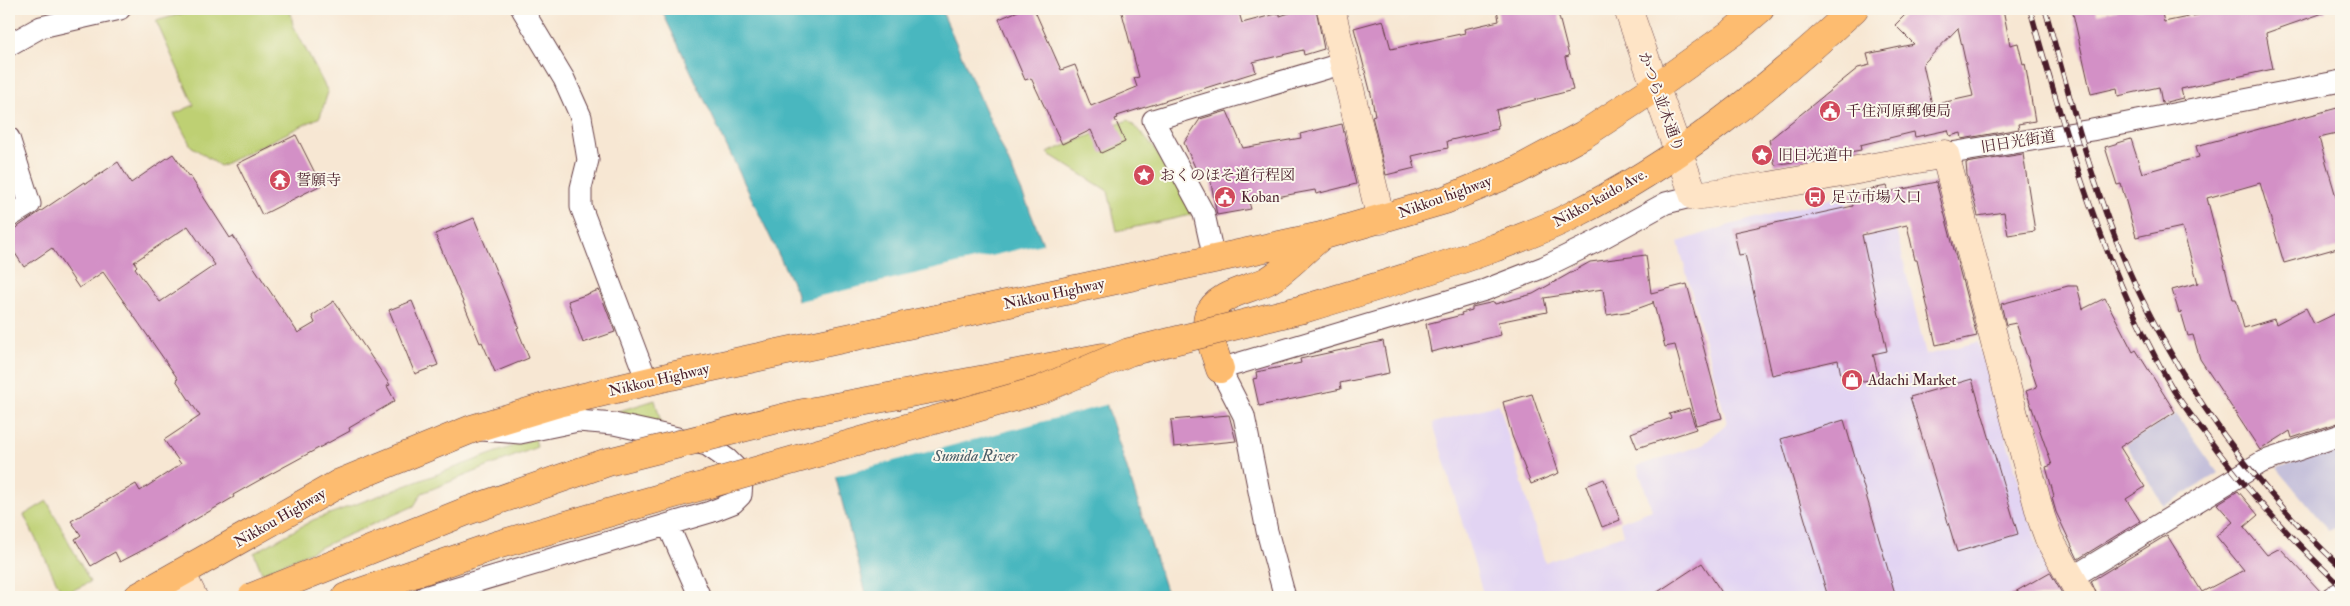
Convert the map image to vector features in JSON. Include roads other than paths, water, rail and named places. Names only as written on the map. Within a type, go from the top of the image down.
[{"type":"highway","points":[[1656,87],[1733,32],[1760,9]]},
{"type":"highway","name":"Nikko-kaido Ave.","points":[[1129,352],[1303,309],[1404,279],[1523,237],[1578,212],[1621,189],[1680,152],[1738,110],[1796,63],[1854,9]]},
{"type":"highway","name":"Nikkou highway","points":[[1214,259],[1322,236],[1446,200],[1518,170],[1583,135],[1656,87]]},
{"type":"highway","points":[[1220,368],[1207,318],[1213,307],[1227,297],[1268,280],[1322,236]]},
{"type":"highway","name":"Nikkou Highway","points":[[138,597],[188,586],[340,483],[472,429],[558,403],[647,381],[1214,259]]},
{"type":"highway","points":[[346,597],[498,546],[1040,390],[1129,352]]},
{"type":"highway","points":[[252,597],[466,511],[608,462],[798,414],[1129,352]]},
{"type":"street","points":[[9,45],[41,27],[120,9]]},
{"type":"street","points":[[522,9],[564,79],[581,117],[588,160],[581,188],[582,207],[647,381]]},
{"type":"street","points":[[1332,9],[1381,220]]},
{"type":"street","name":"かつら並木通り","points":[[1628,9],[1694,196]]},
{"type":"street","points":[[1214,259],[1204,214],[1153,120],[1344,63]]},
{"type":"street","name":"旧日光街道","points":[[1694,196],[1769,186],[2092,130],[2341,81]]},
{"type":"street","points":[[9,138],[30,204],[9,217]]},
{"type":"street","points":[[1945,154],[2041,517],[2049,539],[2077,588],[2262,462],[2341,435]]},
{"type":"street","points":[[1285,597],[1267,531],[1244,416],[1220,368],[1485,290],[1553,263],[1666,203],[1694,196]]},
{"type":"street","points":[[424,597],[477,590],[710,512],[740,498],[742,482],[736,468],[707,445],[614,424],[578,421],[520,433],[472,429]]},
{"type":"street","points":[[668,525],[700,597]]},
{"type":"street","points":[[2332,597],[2341,592]]},
{"type":"water","name":"Sumida River","points":[[661,9],[941,9],[1028,206],[1106,403],[1168,597],[867,597],[824,433],[796,291]]},
{"type":"railway","points":[[2030,9],[2058,108],[2108,253],[2128,300],[2174,391],[2251,492],[2304,550],[2341,586]]},
{"type":"railway","points":[[2045,9],[2090,167],[2128,268],[2151,316],[2176,362],[2204,407],[2235,450],[2303,530],[2341,567]]},
{"type":"place","name":"千住河原郵便局","points":[[1830,111]]},
{"type":"place","name":"旧日光道中","points":[[1762,155]]},
{"type":"place","name":"おくのほそ道行程図","points":[[1144,175]]},
{"type":"place","name":"誓願寺","points":[[280,180]]},
{"type":"place","name":"Koban","points":[[1225,197]]},
{"type":"place","name":"足立市場入口","points":[[1815,197]]},
{"type":"place","name":"Adachi Market","points":[[1852,380]]}]
